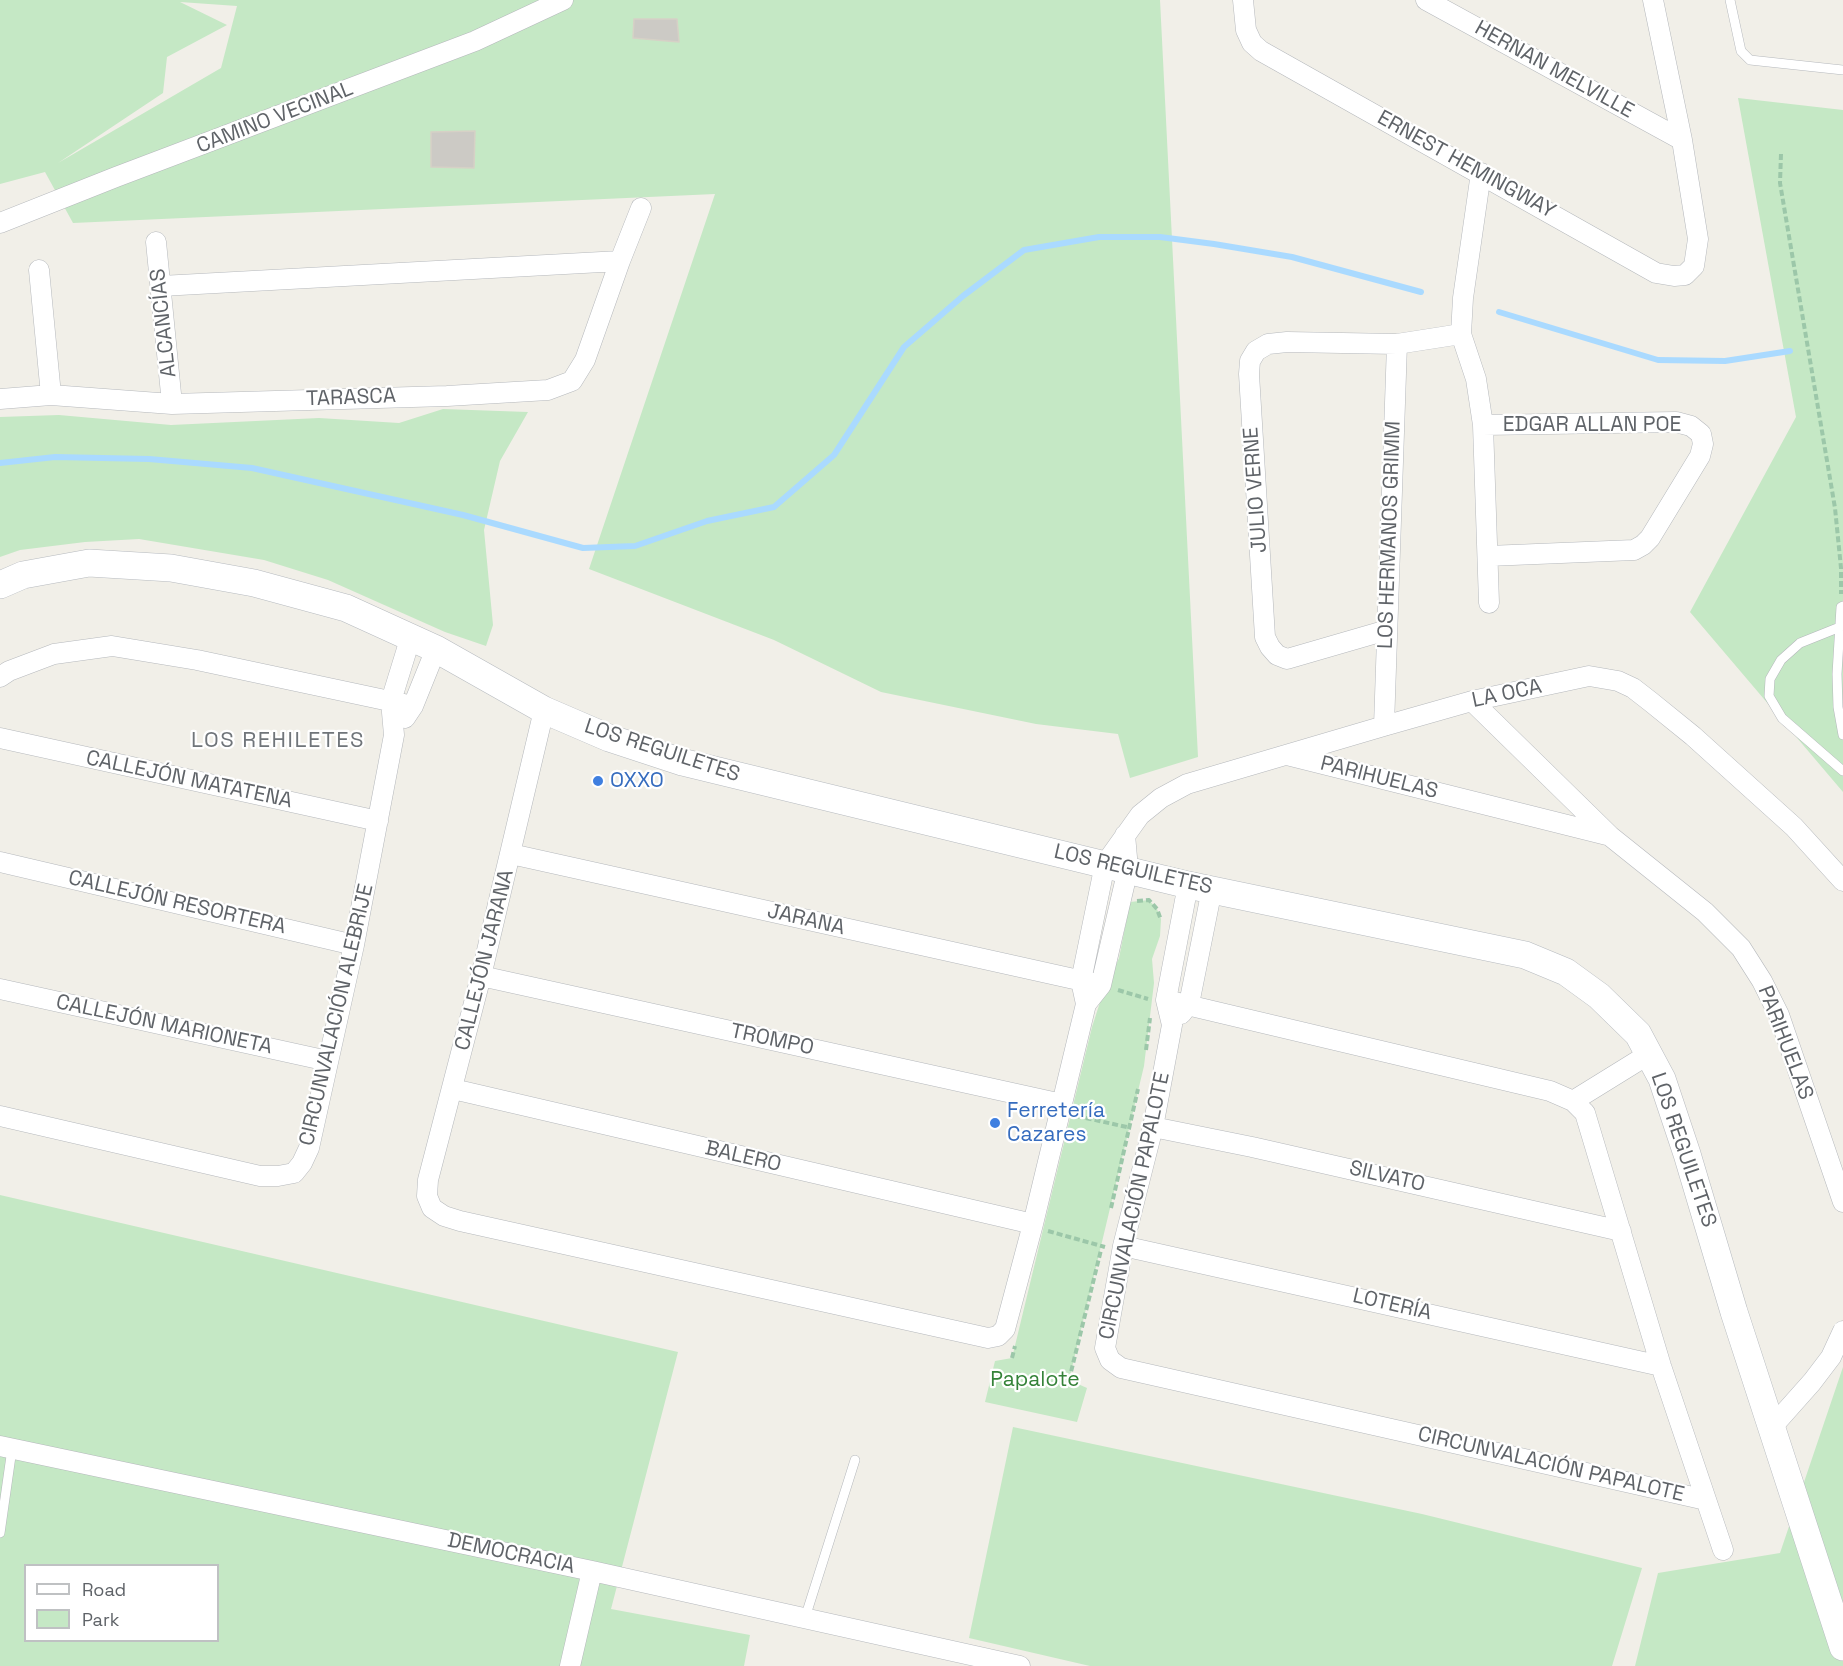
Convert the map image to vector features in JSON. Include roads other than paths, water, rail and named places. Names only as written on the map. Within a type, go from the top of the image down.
[{"type":"street","name":"ERNEST HEMINGWAY","points":[[1243,0],[1246,30],[1252,43],[1261,51],[1656,273],[1674,276],[1684,275],[1694,266],[1698,239],[1682,140]]},
{"type":"street","name":"HERNAN MELVILLE","points":[[1426,0],[1682,140]]},
{"type":"street","points":[[1653,0],[1682,140]]},
{"type":"street","name":"CAMINO VECINAL","points":[[0,223],[476,41],[556,4]]},
{"type":"street","points":[[1481,173],[1463,298],[1461,334],[1476,379],[1483,425],[1489,603]]},
{"type":"street","name":"TARASCA","points":[[0,399],[51,395],[172,404],[447,396],[548,390],[572,381],[585,360],[641,208]]},
{"type":"street","name":"ALCANCÍAS","points":[[156,242],[172,404]]},
{"type":"street","points":[[160,286],[620,261]]},
{"type":"street","points":[[39,270],[51,395]]},
{"type":"street","points":[[1397,344],[1461,334]]},
{"type":"street","name":"JULIO VERNE","points":[[1387,630],[1287,658],[1276,655],[1270,647],[1265,637],[1249,374],[1250,361],[1256,351],[1268,344],[1287,342],[1397,344]]},
{"type":"street","name":"LOS HERMANOS GRIMM","points":[[1384,726],[1397,344]]},
{"type":"street","name":"EDGAR ALLAN POE","points":[[1483,425],[1676,422],[1691,426],[1701,434],[1703,444],[1700,456],[1650,538],[1634,550],[1488,555]]},
{"type":"street","name":"LOS REGUILETES","points":[[0,585],[24,575],[89,563],[171,568],[254,583],[346,608],[411,636],[544,710],[609,738],[682,762],[1200,887],[1525,955],[1566,972],[1599,996],[1638,1034],[1662,1079],[1734,1312],[1843,1647]]},
{"type":"street","points":[[391,701],[411,636]]},
{"type":"street","points":[[0,677],[9,671],[54,654],[112,646],[198,660],[413,706]]},
{"type":"street","name":"CIRCUNVALACIÓN ALEBRIJE","points":[[394,735],[413,706],[436,649]]},
{"type":"street","name":"LA OCA","points":[[1116,867],[1125,836],[1140,815],[1161,798],[1187,784],[1472,701],[1589,676],[1618,681],[1651,702],[1693,736],[1794,827],[1843,881]]},
{"type":"street","name":"CIRCUNVALACIÓN ALEBRIJE","points":[[0,1116],[260,1176],[294,1173],[309,1148],[354,945],[394,735],[391,701]]},
{"type":"street","name":"PARIHUELAS","points":[[1472,701],[1610,836],[1705,912],[1741,948],[1762,981],[1792,1049],[1843,1202]]},
{"type":"street","name":"CALLEJÓN JARANA","points":[[544,710],[481,976],[428,1180],[427,1196],[432,1208],[444,1216],[460,1221],[988,1338],[1008,1337],[1005,1329],[1033,1224]]},
{"type":"street","name":"CALLEJÓN MATATENA","points":[[0,738],[378,820]]},
{"type":"street","name":"PARIHUELAS","points":[[1287,755],[1610,836]]},
{"type":"street","name":"JARANA","points":[[511,854],[1101,985]]},
{"type":"street","name":"CALLEJÓN RESORTERA","points":[[0,862],[354,945]]},
{"type":"street","points":[[1086,1004],[1081,981],[1116,867]]},
{"type":"street","points":[[1033,1224],[1086,1004],[1101,985],[1116,867]]},
{"type":"street","points":[[1200,887],[1158,998],[1550,1091],[1573,1101],[1649,1054]]},
{"type":"street","points":[[1189,1004],[1200,887]]},
{"type":"street","name":"TROMPO","points":[[481,976],[1062,1104]]},
{"type":"street","name":"CALLEJÓN MARIONETA","points":[[0,989],[328,1061]]},
{"type":"street","name":"CIRCUNVALACIÓN PAPALOTE","points":[[1158,998],[1172,1025]]},
{"type":"street","name":"CIRCUNVALACIÓN PAPALOTE","points":[[1189,1004],[1172,1025],[1153,1127],[1123,1246],[1105,1348],[1110,1360],[1121,1368],[1706,1500]]},
{"type":"street","name":"BALERO","points":[[453,1089],[1033,1224]]},
{"type":"street","name":"CIRCUNVALACIÓN PAPALOTE","points":[[1573,1101],[1585,1113],[1661,1365],[1706,1500]]},
{"type":"street","name":"SILVATO","points":[[1153,1127],[1382,1176],[1621,1231]]},
{"type":"street","name":"LOTERÍA","points":[[1123,1246],[1661,1365]]},
{"type":"street","points":[[1772,1427],[1831,1357],[1843,1331]]},
{"type":"street","name":"DEMOCRACIA","points":[[6,1447],[805,1618],[975,1661],[1020,1666]]},
{"type":"street","points":[[1706,1500],[1723,1550]]},
{"type":"street","points":[[570,1666],[592,1571]]},
{"type":"lane","points":[[1730,0],[1742,51],[1750,60],[1843,70]]},
{"type":"lane","points":[[1842,607],[1837,674],[1838,707],[1843,735]]},
{"type":"lane","points":[[1840,627],[1800,643],[1781,660],[1770,679],[1769,696],[1782,718],[1843,771]]},
{"type":"lane","points":[[0,1533],[6,1447]]},
{"type":"lane","points":[[805,1618],[855,1460]]},
{"type":"waterway","points":[[0,463],[55,457],[149,459],[252,468],[463,515],[583,548],[635,546],[707,521],[774,507],[834,455],[904,347],[963,296],[1024,250],[1099,237],[1160,237],[1292,257],[1421,292]]},
{"type":"waterway","points":[[1499,312],[1658,360],[1725,361],[1790,351]]},
{"type":"place","name":"OXXO","points":[[598,781]]},
{"type":"place","name":"Ferretería Cazares","points":[[995,1123]]},
{"type":"district","name":"LOS REHILETES","points":[[278,741]]},
{"type":"park label","name":"Papalote","points":[[1035,1380]]}]
